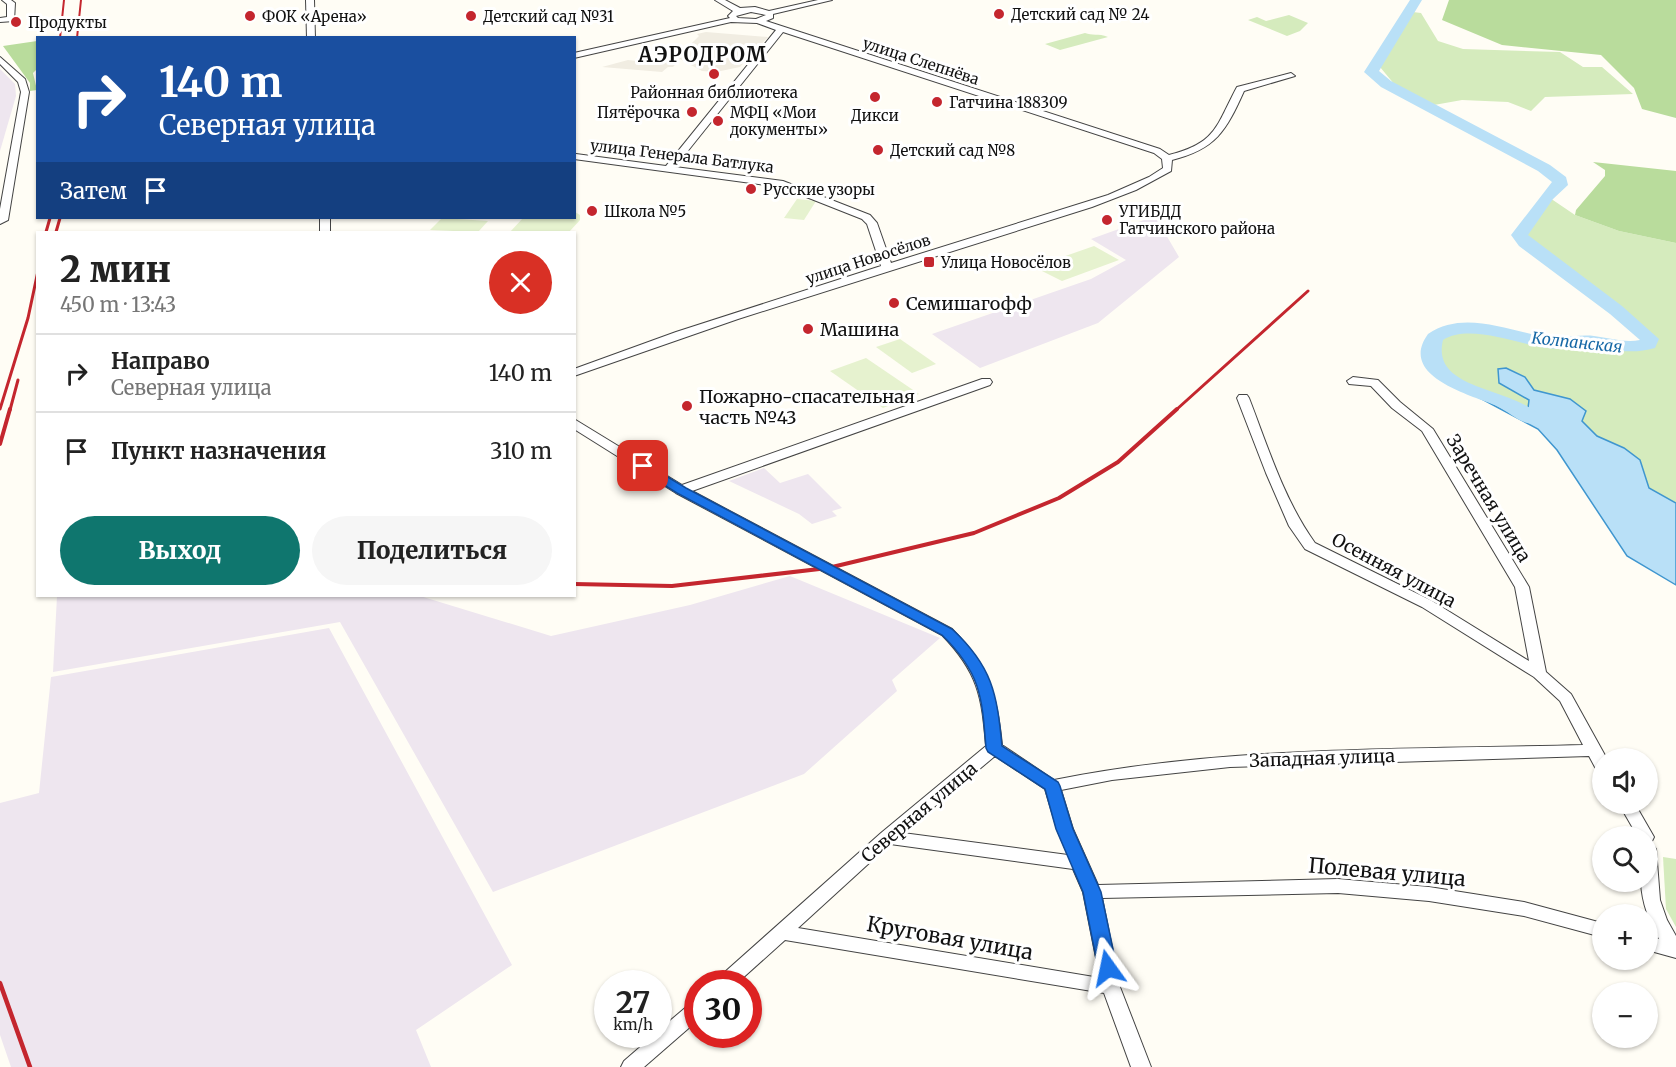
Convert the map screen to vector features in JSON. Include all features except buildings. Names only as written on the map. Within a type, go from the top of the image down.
[{"type":"street","points":[[0,20],[11,19],[11,3],[6,0]]},
{"type":"street","points":[[310,0],[311,36]]},
{"type":"street","points":[[719,0],[737,15]]},
{"type":"street","points":[[576,55],[737,15],[798,7],[828,0]]},
{"type":"street","points":[[767,12],[782,1],[783,6],[798,7]]},
{"type":"street","points":[[0,13],[11,12]]},
{"type":"street","points":[[758,21],[770,16],[767,12]]},
{"type":"street","name":"улица Слепнёва","points":[[737,15],[1156,151],[1167,164]]},
{"type":"street","points":[[669,168],[780,30]]},
{"type":"street","points":[[0,59],[22,81],[25,92],[1,221]]},
{"type":"street","name":"улица Новосёлов","points":[[576,372],[1100,199],[1158,176],[1167,164],[1197,151],[1216,138],[1240,89],[1291,76]]},
{"type":"street","name":"улица Генерала Батлука","points":[[576,157],[783,184],[853,211],[872,223],[887,268]]},
{"type":"street","name":"Заречная улица","points":[[1353,381],[1374,383],[1396,405],[1426,429],[1522,587],[1539,674]]},
{"type":"street","points":[[681,490],[986,382]]},
{"type":"street","name":"Осенняя улица","points":[[1243,398],[1272,473],[1296,526],[1310,546],[1427,604],[1539,674]]},
{"type":"street","name":"Северная улица","points":[[576,424],[681,490],[947,632],[963,648],[984,681],[990,701],[994,748],[887,837],[739,970]]},
{"type":"street","points":[[1539,674],[1566,698],[1593,748]]},
{"type":"street","points":[[994,748],[1052,786],[1065,829],[1092,892],[1111,987],[1141,1067]]},
{"type":"street","name":"Западная улица","points":[[1052,786],[1112,774],[1230,760],[1592,750]]},
{"type":"street","points":[[887,837],[1078,862]]},
{"type":"street","name":"Полевая улица","points":[[1092,892],[1338,886],[1429,894],[1524,909],[1592,927]]},
{"type":"street","points":[[1650,892],[1658,921],[1675,951]]},
{"type":"street","name":"Круговая улица","points":[[781,932],[1111,987]]},
{"type":"street","points":[[1658,946],[1675,951]]},
{"type":"street","points":[[631,1067],[684,1020]]},
{"type":"shaded area","points":[[706,32],[768,37],[740,67],[716,72],[702,71],[680,59],[673,67],[668,67],[662,72],[602,67],[628,60],[663,64],[680,54],[699,36],[697,34]]},
{"type":"shaded area","points":[[0,69],[15,84],[16,96],[0,151]]},
{"type":"shaded area","points":[[1155,216],[1179,257],[1098,323],[980,368],[932,334],[1091,279],[1126,260],[1091,239]]},
{"type":"shaded area","points":[[764,468],[780,483],[808,474],[842,508],[832,511],[837,516],[812,524],[799,514],[729,481]]},
{"type":"shaded area","points":[[790,576],[940,638],[892,680],[897,691],[804,774],[493,892],[340,622],[53,672],[57,597],[423,597],[551,636],[690,605]]},
{"type":"shaded area","points":[[329,628],[512,965],[416,1030],[431,1067],[11,1067],[0,1035],[0,803],[39,793],[51,677]]},
{"type":"green space","points":[[1449,0],[1676,0],[1676,118],[1642,109],[1634,88],[1601,55],[1502,45],[1442,20]]},
{"type":"green space","points":[[1413,12],[1421,13],[1438,41],[1463,49],[1560,52],[1583,67],[1602,67],[1633,94],[1545,97],[1531,111],[1508,102],[1462,100],[1434,105],[1395,85],[1380,67]]},
{"type":"green space","points":[[1289,15],[1308,23],[1300,31],[1287,36],[1248,20],[1257,17],[1266,21]]},
{"type":"green space","points":[[1085,33],[1108,37],[1060,50],[1045,44]]},
{"type":"green space","points":[[36,41],[36,70],[33,73],[36,90],[30,91],[30,83],[3,46]]},
{"type":"green space","points":[[1593,162],[1676,171],[1676,243],[1619,231],[1575,215],[1576,210],[1605,176],[1605,170]]},
{"type":"green space","points":[[1547,196],[1575,215],[1619,231],[1676,243],[1676,503],[1649,488],[1639,460],[1624,448],[1597,436],[1582,421],[1570,399],[1534,390],[1525,377],[1528,408],[1520,409],[1463,388],[1439,370],[1433,358],[1432,344],[1437,335],[1446,331],[1466,329],[1490,331],[1548,343],[1584,341],[1626,347],[1648,344],[1650,339],[1616,310],[1525,242],[1519,235]]},
{"type":"green space","points":[[797,199],[816,201],[804,220],[784,218]]},
{"type":"green space","points":[[576,213],[580,215],[580,220],[570,231],[511,231],[522,219],[576,219]]},
{"type":"green space","points":[[441,219],[488,221],[479,231],[430,230]]},
{"type":"green space","points":[[1094,246],[1119,260],[1062,281],[1034,267]]},
{"type":"green space","points":[[900,339],[936,364],[912,373],[876,347]]},
{"type":"green space","points":[[866,358],[919,394],[883,408],[830,371]]},
{"type":"green space","points":[[1663,857],[1676,859],[1676,927],[1666,909]]},
{"type":"water","points":[[1506,368],[1525,377],[1534,390],[1570,399],[1586,411],[1582,421],[1597,436],[1624,448],[1640,460],[1649,488],[1676,503],[1676,585],[1627,556],[1557,450],[1538,429],[1476,396],[1475,393],[1520,409],[1528,408],[1529,400],[1499,383],[1498,369]]},
{"type":"waterway","name":"Колпанская","points":[[1416,0],[1371,72],[1386,84],[1544,168],[1560,180],[1560,185],[1547,196],[1519,235],[1650,339],[1648,344],[1633,347],[1585,341],[1549,343],[1481,329],[1462,328],[1445,330],[1434,338],[1431,351],[1433,361],[1443,375],[1462,386],[1506,403],[1532,419]]},
{"type":"railway","points":[[60,36],[64,0]]},
{"type":"railway","points":[[77,36],[81,0]]},
{"type":"railway","points":[[46,231],[50,219]]},
{"type":"railway","points":[[56,231],[60,219]]},
{"type":"railway","points":[[0,409],[28,318],[36,280]]},
{"type":"railway","points":[[1176,410],[1308,291]]},
{"type":"railway","points":[[10,410],[18,380]]},
{"type":"railway","points":[[0,444],[10,409]]},
{"type":"railway","points":[[576,584],[672,586],[828,568],[974,533],[1059,498],[1118,462],[1177,409]]},
{"type":"railway","points":[[0,983],[30,1067]]},
{"type":"place","name":"Детский сад № 24","points":[[999,14]]},
{"type":"place","name":"ФОК «Арена»","points":[[250,16]]},
{"type":"place","name":"Детский сад №31","points":[[471,16]]},
{"type":"place","name":"Продукты","points":[[16,22]]},
{"type":"place","name":"Районная библиотека","points":[[714,74]]},
{"type":"place","name":"Дикси","points":[[875,97]]},
{"type":"place","name":"Гатчина 188309","points":[[937,102]]},
{"type":"place","name":"Пятёрочка","points":[[692,112]]},
{"type":"place","name":"МФЦ «Мои документы»","points":[[718,121]]},
{"type":"place","name":"Детский сад №8","points":[[878,150]]},
{"type":"place","name":"Русские узоры","points":[[751,189]]},
{"type":"place","name":"Школа №5","points":[[592,211]]},
{"type":"place","name":"УГИБДД Гатчинского района","points":[[1107,220]]},
{"type":"place","name":"Улица Новосёлов","points":[[929,262]]},
{"type":"place","name":"Семишагофф","points":[[894,303]]},
{"type":"place","name":"Машина","points":[[808,329]]},
{"type":"place","name":"Пожарно-спасательная часть №43","points":[[687,406]]},
{"type":"district","name":"АЭРОДРОМ","points":[[703,54]]},
{"type":"route","points":[[643,466],[681,490],[947,632],[963,648],[984,681],[990,701],[994,748],[1052,786],[1065,829],[1092,892],[1108,968]]}]
